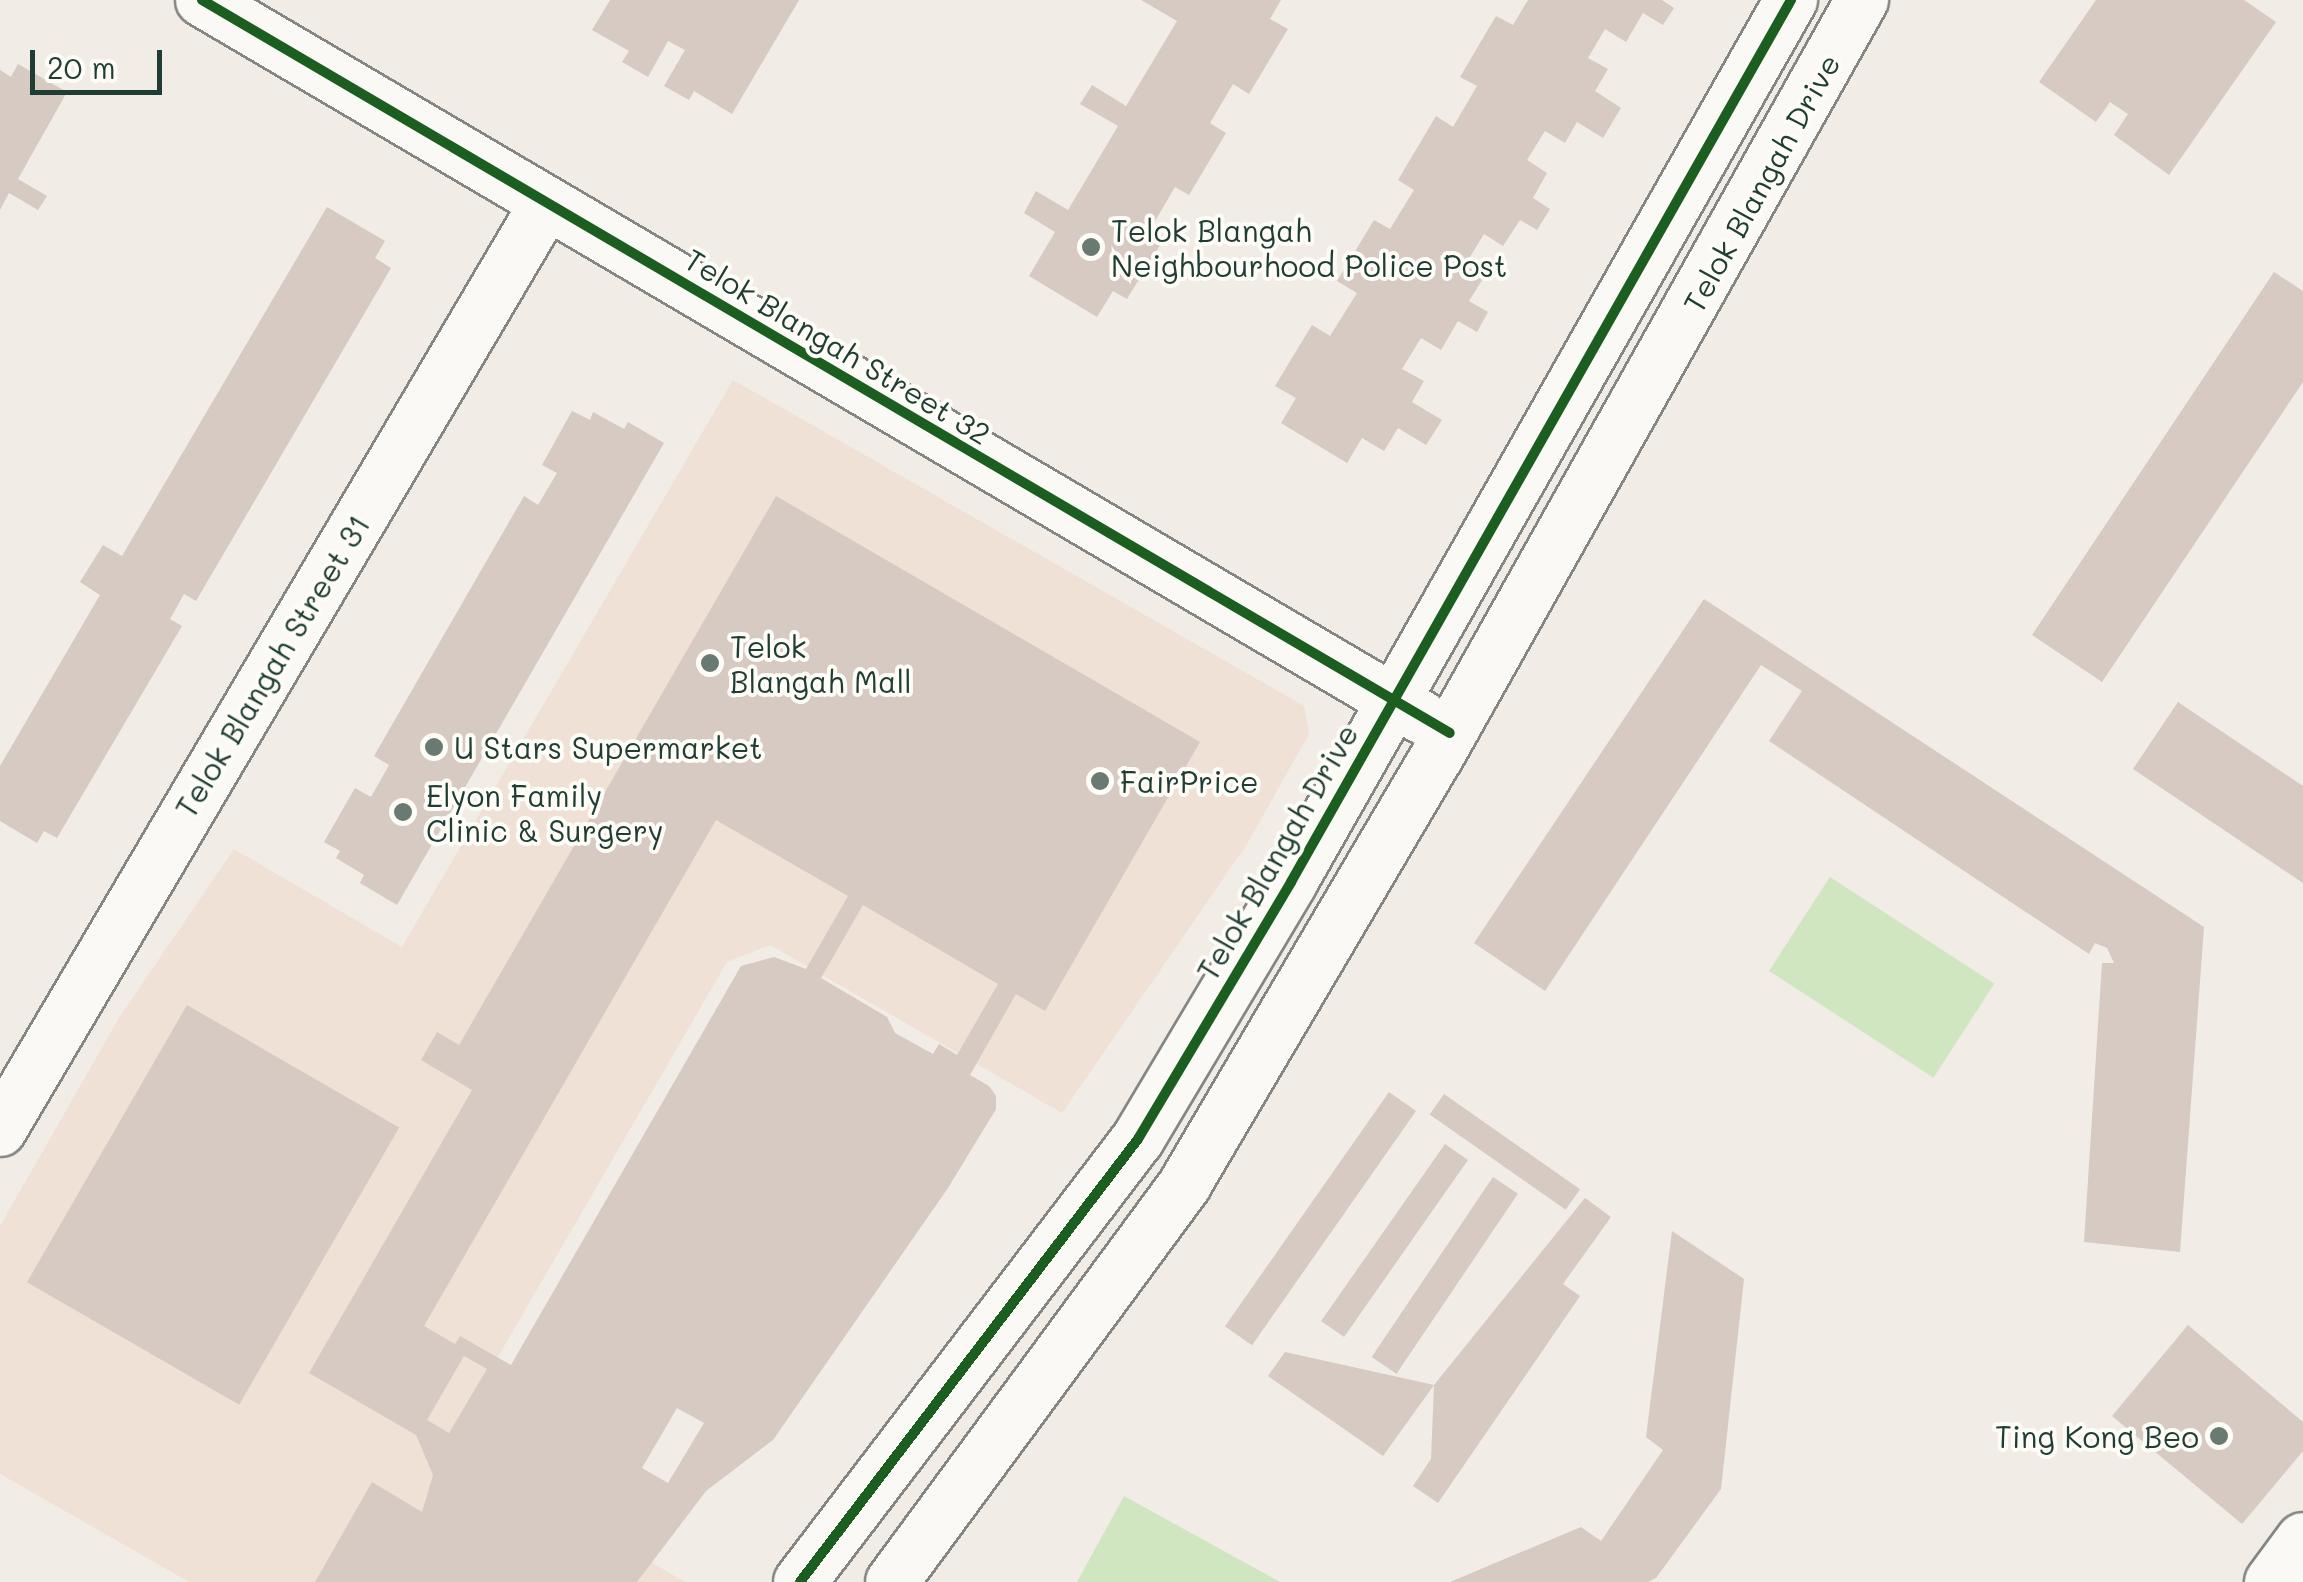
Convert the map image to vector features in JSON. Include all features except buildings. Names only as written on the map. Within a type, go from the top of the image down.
[{"type":"main road","points":[[2272,1582],[2303,1540]]},
{"type":"street","name":"Telok Blangah Street 32","points":[[202,0],[1450,733]]},
{"type":"street","name":"Telok Blangah Drive","points":[[800,1582],[1138,1139],[1393,701],[1791,0]]},
{"type":"street","name":"Telok Blangah Drive","points":[[892,1582],[1185,1184],[1450,733],[1862,0]]},
{"type":"street","name":"Telok Blangah Street 31","points":[[0,1130],[546,204]]},
{"type":"shaded area","name":"Telok Blangah Mall","points":[[733,380],[1304,706],[1309,734],[1247,844],[1062,1113],[770,945],[727,962],[448,1443],[685,1582],[189,1582],[0,1474],[0,1226],[119,1018],[234,849],[402,947]]},
{"type":"green space","points":[[1830,877],[1994,984],[1933,1078],[1769,971]]},
{"type":"green space","points":[[1124,1496],[1280,1582],[1077,1582]]},
{"type":"cycle path","points":[[202,0],[1450,733]]},
{"type":"cycle path","points":[[800,1582],[1138,1139],[1291,882],[1791,0]]},
{"type":"place","name":"Telok Blangah Neighbourhood Police Post","points":[[1091,247]]},
{"type":"place","name":"Telok Blangah Mall","points":[[710,663]]},
{"type":"place","name":"U Stars Supermarket","points":[[434,747]]},
{"type":"place","name":"FairPrice","points":[[1100,781]]},
{"type":"place","name":"Elyon Family Clinic & Surgery","points":[[403,812]]},
{"type":"place","name":"Ting Kong Beo","points":[[2219,1436]]}]
